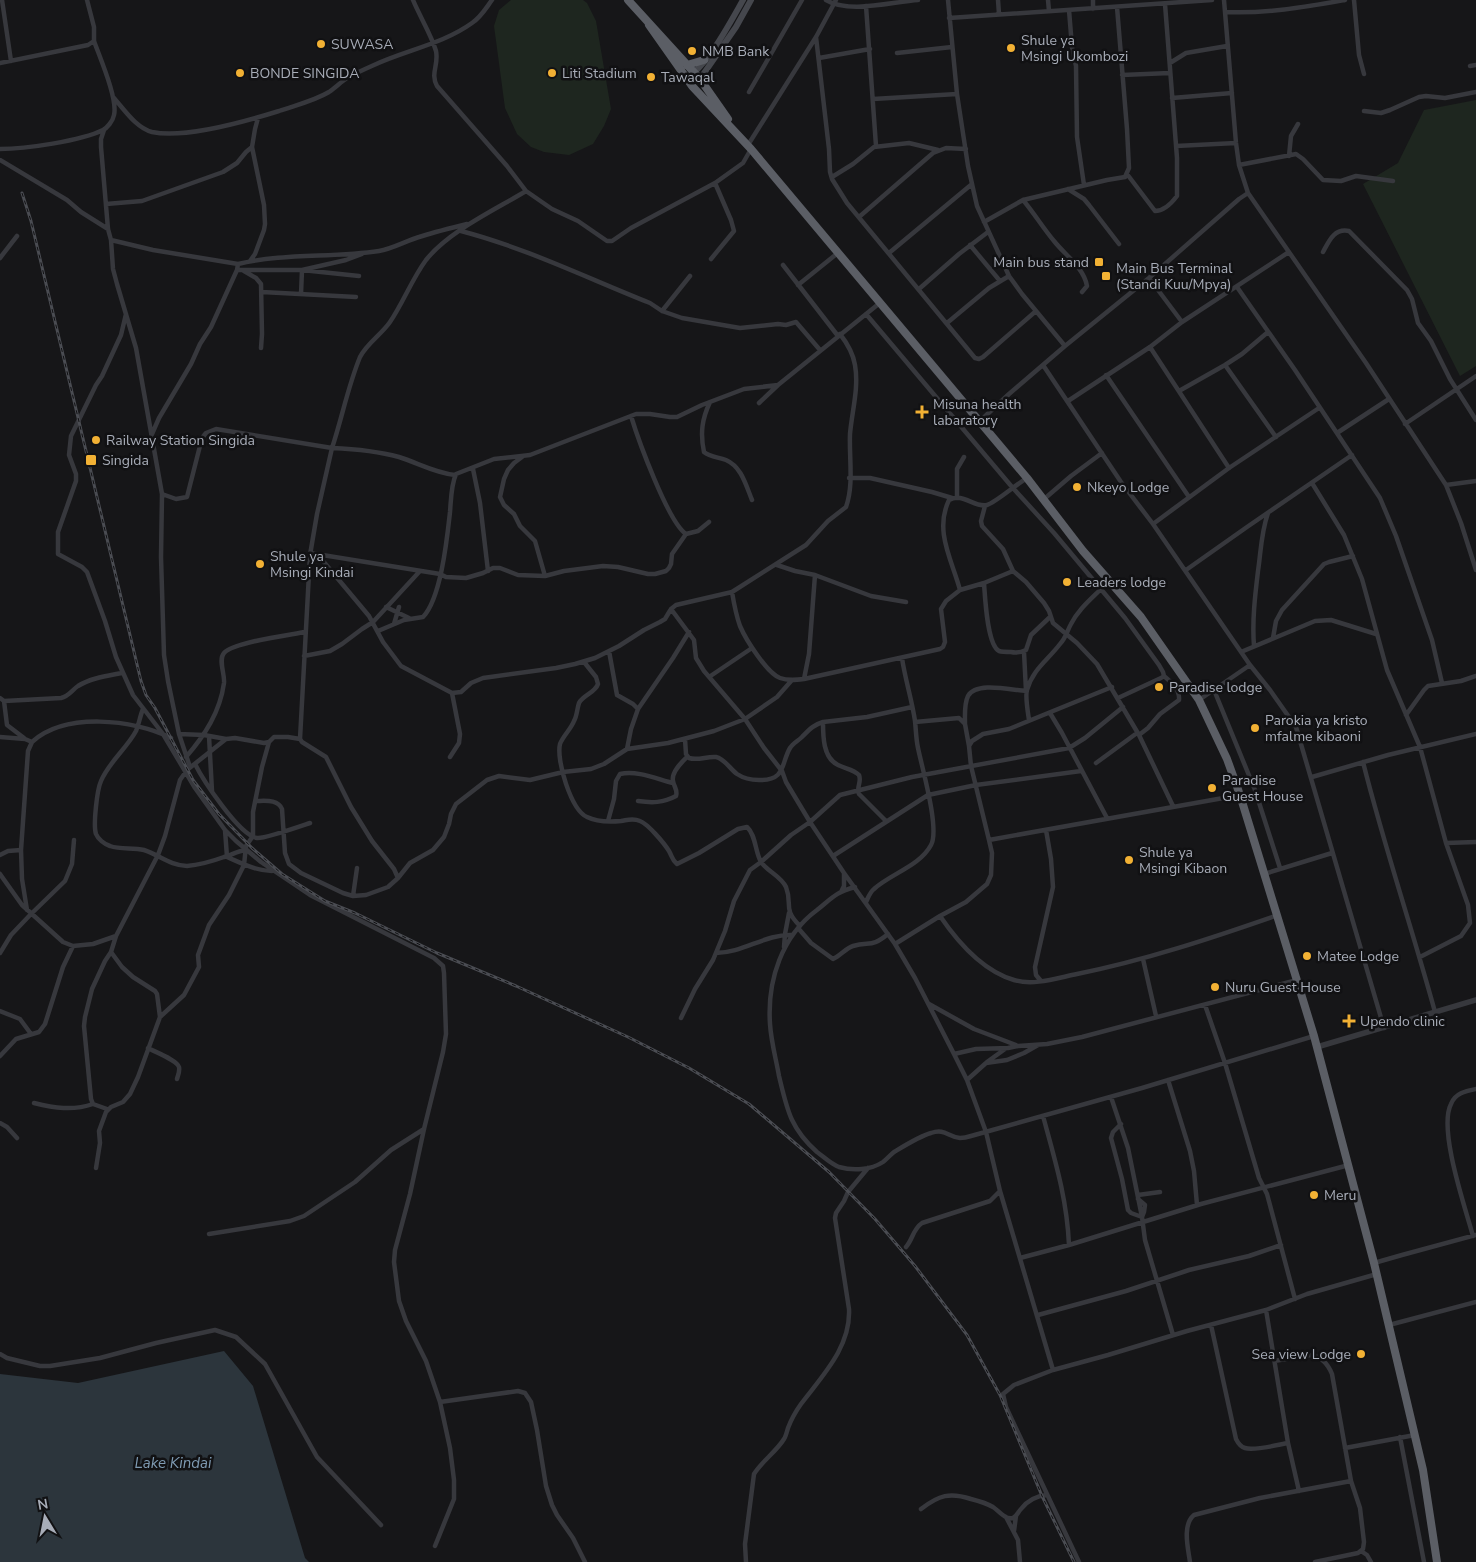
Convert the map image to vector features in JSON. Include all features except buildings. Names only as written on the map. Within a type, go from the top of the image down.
[{"type":"highway","points":[[628,0],[649,25],[703,99],[737,133],[839,252],[1027,478],[1083,551],[1142,617],[1198,700],[1227,759],[1240,795],[1314,1036],[1377,1274],[1415,1435],[1423,1470],[1437,1562]]},
{"type":"highway","points":[[649,25],[700,79],[737,133]]},
{"type":"highway","points":[[687,66],[704,60]]},
{"type":"main road","points":[[686,78],[694,73],[704,60],[724,32],[743,0]]},
{"type":"main road","points":[[700,79],[732,33],[751,0]]},
{"type":"street","points":[[2,0],[10,61]]},
{"type":"street","points":[[87,0],[94,27],[94,41],[113,97],[114,118],[104,130],[100,142],[108,229],[114,269],[136,348],[162,494],[161,557],[164,654],[179,734],[190,768]]},
{"type":"street","points":[[413,0],[433,43],[436,54],[433,77],[437,86],[508,166],[526,192],[552,209],[578,221],[607,241],[715,183],[743,163],[749,147],[816,37],[835,2]]},
{"type":"street","points":[[113,97],[139,125],[150,131],[163,133],[196,131],[258,118],[304,103],[329,92],[347,78],[374,65],[433,43],[473,22],[484,13],[492,0]]},
{"type":"street","points":[[749,92],[802,0]]},
{"type":"street","points":[[826,0],[841,6],[866,6],[918,0]]},
{"type":"street","points":[[948,0],[957,94],[977,206],[1009,276],[1065,346]]},
{"type":"street","points":[[998,0],[999,14]]},
{"type":"street","points":[[1048,0],[1050,11]]},
{"type":"street","points":[[1093,0],[1093,9]]},
{"type":"street","points":[[949,18],[1093,9],[1142,3],[1165,4],[1212,0]]},
{"type":"street","points":[[1224,0],[1236,143],[1239,165],[1248,193],[1366,363],[1446,486],[1461,523],[1476,570]]},
{"type":"street","points":[[1306,0],[1310,6]]},
{"type":"street","points":[[1225,12],[1283,10],[1345,0]]},
{"type":"street","points":[[1354,0],[1359,55],[1364,74]]},
{"type":"street","points":[[1127,174],[1152,210],[1157,212],[1162,210],[1177,196],[1176,146],[1165,4]]},
{"type":"street","points":[[866,6],[876,146]]},
{"type":"street","points":[[984,222],[1023,200],[1122,178],[1127,174],[1129,168],[1127,129],[1117,7]]},
{"type":"street","points":[[1069,10],[1077,79],[1077,137],[1084,185]]},
{"type":"street","points":[[816,37],[830,172],[840,193],[859,217],[975,358],[984,357],[1036,311]]},
{"type":"street","points":[[0,63],[88,45],[94,41]]},
{"type":"street","points":[[1170,63],[1186,53],[1227,46]]},
{"type":"street","points":[[897,52],[952,47]]},
{"type":"street","points":[[819,58],[870,49]]},
{"type":"street","points":[[1075,60],[1120,57]]},
{"type":"street","points":[[1470,66],[1476,65]]},
{"type":"street","points":[[1122,75],[1170,73]]},
{"type":"street","points":[[1364,111],[1381,113],[1418,97],[1445,98],[1476,92]]},
{"type":"street","points":[[873,99],[957,94]]},
{"type":"street","points":[[1172,98],[1232,94]]},
{"type":"street","points":[[152,434],[159,418],[211,327],[239,268],[249,262],[255,254],[264,230],[264,205],[252,147],[258,118]]},
{"type":"street","points":[[1289,156],[1292,136],[1298,124]]},
{"type":"street","points":[[0,149],[54,143],[104,130]]},
{"type":"street","points":[[832,177],[876,146],[909,143],[938,150]]},
{"type":"street","points":[[1176,146],[1236,143]]},
{"type":"street","points":[[106,204],[142,201],[223,172],[237,163],[252,147]]},
{"type":"street","points":[[859,217],[933,153],[946,148],[966,149]]},
{"type":"street","points":[[1239,165],[1298,155],[1323,180],[1336,182],[1360,176],[1393,181]]},
{"type":"street","points":[[0,160],[67,200],[81,212],[108,229]]},
{"type":"street","points":[[710,259],[734,231],[715,183]]},
{"type":"street","points":[[889,253],[972,184]]},
{"type":"street","points":[[1068,189],[1084,199],[1119,244]]},
{"type":"street","points":[[300,739],[310,553],[332,448],[350,384],[361,354],[386,329],[428,258],[445,242],[471,223],[526,192]]},
{"type":"street","points":[[980,421],[1065,346],[1150,278],[1248,193]]},
{"type":"street","points":[[1023,200],[1084,276],[1087,286],[1082,292]]},
{"type":"street","points":[[249,262],[381,250],[419,237],[471,223]]},
{"type":"street","points":[[1323,252],[1333,235],[1338,231],[1349,230],[1365,249],[1389,271],[1409,294],[1418,323],[1431,341],[1456,390],[1476,420]]},
{"type":"street","points":[[460,231],[482,236],[549,260],[650,303],[662,311],[699,322],[740,328],[778,324],[786,325],[796,322],[820,350]]},
{"type":"street","points":[[919,289],[988,232]]},
{"type":"street","points":[[0,258],[16,236]]},
{"type":"street","points":[[111,240],[239,268],[302,270],[358,276]]},
{"type":"street","points":[[970,245],[1000,281]]},
{"type":"street","points":[[302,270],[346,260],[368,252]]},
{"type":"street","points":[[798,285],[839,252]]},
{"type":"street","points":[[1068,401],[1150,347],[1182,322],[1289,252]]},
{"type":"street","points":[[318,555],[373,622],[389,650],[401,666],[452,693],[460,692],[483,678],[556,668],[584,662],[609,651],[665,619],[671,608],[682,603],[732,592],[776,565],[811,541],[828,521],[846,508],[850,478],[850,435],[856,388],[856,366],[848,346],[783,265]]},
{"type":"street","points":[[239,268],[259,280],[261,284],[262,334],[260,348]]},
{"type":"street","points":[[301,294],[302,270]]},
{"type":"street","points":[[662,311],[690,276]]},
{"type":"street","points":[[946,323],[980,295],[1009,276]]},
{"type":"street","points":[[1150,278],[1182,322]]},
{"type":"street","points":[[1237,287],[1380,498],[1396,536],[1432,640],[1442,683]]},
{"type":"street","points":[[262,292],[356,297]]},
{"type":"street","points":[[759,403],[820,350],[881,302]]},
{"type":"street","points":[[126,314],[120,335],[102,376],[71,436],[70,455],[76,474],[76,481],[59,527],[58,554],[82,567],[86,572],[122,673],[133,695],[163,734],[205,804],[226,830],[246,850],[310,895],[434,958],[443,966],[446,1034],[410,1194],[395,1250],[394,1271],[401,1307],[426,1362],[440,1402],[450,1448],[455,1490],[450,1509],[435,1546]]},
{"type":"street","points":[[866,314],[1125,618],[1164,672],[1164,676],[1173,684],[1178,692],[1179,700],[1160,714],[1148,728],[1096,764]]},
{"type":"street","points":[[1179,391],[1242,354],[1268,332]]},
{"type":"street","points":[[1150,347],[1229,468]]},
{"type":"street","points":[[1043,365],[1121,482],[1186,570],[1250,665],[1296,727],[1384,1028]]},
{"type":"street","points":[[1225,365],[1276,437]]},
{"type":"street","points":[[1106,375],[1189,497]]},
{"type":"street","points":[[1405,424],[1476,376]]},
{"type":"street","points":[[162,494],[176,499],[187,497],[191,488],[202,438],[206,433],[216,429],[332,448],[381,453],[442,473],[455,475],[500,458],[523,456],[632,416],[643,414],[677,416],[744,389],[778,385]]},
{"type":"street","points":[[1337,433],[1389,399]]},
{"type":"street","points":[[710,402],[704,414],[702,428],[704,452],[709,456],[729,461],[743,476],[752,500]]},
{"type":"street","points":[[1152,524],[1229,468],[1319,408]]},
{"type":"street","points":[[632,416],[637,434],[672,517],[686,534]]},
{"type":"street","points":[[1043,500],[1102,453]]},
{"type":"street","points":[[1186,570],[1352,455]]},
{"type":"street","points":[[523,456],[508,470],[500,497],[504,505],[514,514],[520,526],[535,541],[545,576]]},
{"type":"street","points":[[955,498],[958,487],[957,469],[964,457]]},
{"type":"street","points":[[473,468],[480,503],[488,570]]},
{"type":"street","points":[[378,631],[410,619],[423,618],[426,614],[435,595],[440,574],[448,533],[451,493],[455,475]]},
{"type":"street","points":[[850,478],[870,478],[965,499],[985,506],[1027,478]]},
{"type":"street","points":[[1446,486],[1476,480]]},
{"type":"street","points":[[1312,482],[1344,535],[1362,579],[1390,680],[1420,747],[1446,843],[1468,905],[1470,922],[1461,936],[1420,957]]},
{"type":"street","points":[[955,498],[949,500],[947,504],[943,533],[944,543],[960,590]]},
{"type":"street","points":[[985,506],[981,524],[1003,549],[1012,571],[1034,590],[1056,625],[1097,664],[1138,734],[1173,806]]},
{"type":"street","points":[[1254,646],[1253,622],[1256,583],[1261,541],[1269,512]]},
{"type":"street","points":[[310,553],[440,574],[446,577],[466,578],[500,568],[518,575],[545,576],[564,571],[603,566],[618,566],[648,574],[660,573],[669,568],[672,554],[686,534],[698,531],[709,522]]},
{"type":"street","points":[[1273,638],[1276,621],[1282,610],[1324,564],[1353,556]]},
{"type":"street","points":[[776,565],[815,575],[871,596],[906,602]]},
{"type":"street","points":[[304,656],[330,651],[373,622],[420,571]]},
{"type":"street","points":[[732,592],[735,612],[740,627],[752,648],[775,675],[781,679],[792,680],[940,649],[945,642],[941,609],[946,601],[960,590],[984,583],[1012,571]]},
{"type":"street","points":[[804,679],[810,654],[815,575]]},
{"type":"street","points":[[984,583],[992,644],[999,651],[1024,652]]},
{"type":"street","points":[[1026,691],[1037,669],[1060,645],[1067,635],[1071,624],[1085,604],[1101,589]]},
{"type":"street","points":[[386,607],[410,619]]},
{"type":"street","points":[[394,624],[399,607]]},
{"type":"street","points":[[671,608],[689,632],[695,644],[698,663],[746,720],[782,771],[786,782],[810,822],[895,944],[954,1054],[967,1080],[986,1132],[1000,1191],[1053,1370]]},
{"type":"street","points":[[1029,720],[1024,652],[1031,635],[1050,617]]},
{"type":"street","points":[[1241,652],[1310,622],[1324,619],[1376,634]]},
{"type":"street","points":[[186,757],[206,735],[220,700],[224,682],[222,658],[224,652],[234,647],[254,642],[305,632]]},
{"type":"street","points":[[627,749],[631,728],[638,709],[689,632]]},
{"type":"street","points":[[709,677],[752,648]]},
{"type":"street","points":[[609,651],[617,694],[638,709]]},
{"type":"street","points":[[866,902],[873,890],[910,866],[931,846],[934,833],[902,658]]},
{"type":"street","points":[[584,662],[592,670],[598,684],[593,692],[581,701],[575,721],[560,746],[563,772],[572,799],[580,812],[596,820],[633,819],[643,822],[669,850],[674,862],[677,864],[738,830],[747,827],[750,830],[755,850],[761,862],[767,870],[784,883],[787,891],[789,913],[784,948]]},
{"type":"street","points":[[1198,700],[1250,665]]},
{"type":"street","points":[[32,742],[7,725],[2,699],[61,698],[88,681],[122,673]]},
{"type":"street","points":[[1118,698],[1164,676]]},
{"type":"street","points":[[1406,715],[1426,688],[1432,685],[1461,681],[1476,676]]},
{"type":"street","points":[[256,801],[276,802],[280,805],[287,859],[294,868],[316,881],[353,896],[366,895],[388,887],[410,863],[440,844],[450,824],[451,814],[456,804],[487,780],[499,776],[530,780],[563,772],[583,771],[598,767],[627,749],[685,739],[714,731],[746,720],[777,697],[792,680]]},
{"type":"street","points":[[895,944],[966,902],[987,884],[991,875],[992,853],[971,766],[965,724],[967,699],[973,690],[983,688],[1026,691]]},
{"type":"street","points":[[969,746],[972,741],[983,734],[1002,731],[1112,688]]},
{"type":"street","points":[[1214,690],[1255,790],[1280,868]]},
{"type":"street","points":[[450,757],[459,743],[460,734],[452,693]]},
{"type":"street","points":[[687,757],[692,759],[717,757],[737,774],[746,778],[767,780],[782,771],[793,744],[811,727],[823,722],[867,717],[912,707]]},
{"type":"street","points":[[681,1018],[716,953],[738,891],[750,870],[783,841],[810,822],[840,795],[912,777],[1069,748],[1085,738],[1123,707]]},
{"type":"street","points":[[142,708],[137,727],[101,780],[97,794],[95,831],[100,840],[111,847],[136,848],[158,855],[172,864],[180,866],[196,865],[227,857],[237,851],[246,850]]},
{"type":"street","points":[[1050,713],[1107,818]]},
{"type":"street","points":[[915,722],[956,717],[965,724]]},
{"type":"street","points":[[29,912],[22,879],[21,850],[28,752],[32,742],[40,734],[76,722],[116,722],[163,734],[171,738]]},
{"type":"street","points":[[823,722],[823,736],[827,752],[835,764],[853,770],[860,775],[857,790]]},
{"type":"street","points":[[179,734],[269,742]]},
{"type":"street","points":[[1312,778],[1364,762],[1476,734]]},
{"type":"street","points":[[206,735],[211,752],[213,792]]},
{"type":"street","points":[[34,1103],[69,1109],[93,1104],[107,1109],[123,1102],[130,1094],[160,1017],[184,995],[199,967],[198,955],[209,925],[229,895],[244,864],[246,850],[253,836],[253,818],[262,767],[269,742],[274,737],[281,736],[300,739],[326,757],[351,807],[372,841],[394,869],[398,878]]},
{"type":"street","points":[[0,737],[25,739]]},
{"type":"street","points":[[93,1104],[85,1046],[85,1017],[96,980],[111,952],[116,936],[158,855],[165,836],[177,788],[185,772],[226,739]]},
{"type":"street","points":[[685,739],[687,757]]},
{"type":"street","points":[[638,801],[654,803],[668,800],[677,794],[672,776],[681,762],[687,757]]},
{"type":"street","points":[[1364,762],[1381,828],[1435,1012]]},
{"type":"street","points":[[195,764],[233,818],[253,836],[261,838],[310,823]]},
{"type":"street","points":[[833,856],[928,795],[976,785],[1081,771]]},
{"type":"street","points":[[608,821],[614,799],[616,781],[620,774],[645,776],[673,784]]},
{"type":"street","points":[[857,790],[863,799],[886,822]]},
{"type":"street","points":[[989,840],[1240,795]]},
{"type":"street","points":[[226,830],[227,857]]},
{"type":"street","points":[[1042,981],[1036,975],[1035,967],[1053,887],[1046,830]]},
{"type":"street","points":[[0,953],[29,912],[65,882],[72,864],[74,840]]},
{"type":"street","points":[[1446,843],[1476,842]]},
{"type":"street","points":[[0,855],[8,851],[21,850]]},
{"type":"street","points":[[1264,874],[1332,853]]},
{"type":"street","points":[[227,857],[266,871],[273,870]]},
{"type":"street","points":[[353,896],[358,868]]},
{"type":"street","points":[[844,873],[844,886],[842,890],[808,915],[784,948],[772,984],[770,1023],[783,1094],[792,1121],[805,1141],[839,1167],[860,1170],[882,1162],[895,1151],[931,1133],[943,1131],[960,1138],[986,1132],[1111,1097],[1314,1036]]},
{"type":"street","points":[[0,874],[29,912],[63,942],[73,946],[93,944],[116,936]]},
{"type":"street","points":[[842,890],[873,890]]},
{"type":"street","points":[[789,913],[811,943],[833,959],[852,946],[872,944],[888,934]]},
{"type":"street","points":[[940,916],[948,928],[966,947],[992,969],[1015,980],[1028,982],[1096,970],[1177,950],[1278,915]]},
{"type":"street","points":[[716,953],[731,952],[768,937],[785,934],[792,935]]},
{"type":"street","points":[[0,1056],[16,1039],[39,1032],[45,1024],[63,967],[73,946]]},
{"type":"street","points":[[111,952],[122,967],[133,977],[155,991],[160,1017]]},
{"type":"street","points":[[1143,959],[1156,1016]]},
{"type":"street","points":[[954,1054],[976,1049],[1008,1048],[1082,1037],[1298,980]]},
{"type":"street","points":[[1317,1047],[1476,1000]]},
{"type":"street","points":[[928,1003],[974,1029],[1018,1046]]},
{"type":"street","points":[[1205,1005],[1226,1063],[1259,1178],[1264,1187],[1295,1298]]},
{"type":"street","points":[[0,1011],[20,1019],[31,1034]]},
{"type":"street","points":[[986,1063],[1008,1060],[1039,1044]]},
{"type":"street","points":[[148,1048],[179,1066],[177,1079]]},
{"type":"street","points":[[967,1080],[981,1066],[1008,1048]]},
{"type":"street","points":[[1168,1080],[1190,1151],[1197,1205]]},
{"type":"street","points":[[1374,1263],[1474,1235],[1452,1157],[1447,1119],[1450,1104],[1455,1097],[1460,1093],[1476,1088]]},
{"type":"street","points":[[1111,1097],[1128,1148],[1145,1240],[1174,1335]]},
{"type":"street","points":[[96,1168],[100,1143],[98,1131],[107,1109]]},
{"type":"street","points":[[1043,1116],[1064,1194],[1068,1216],[1069,1245]]},
{"type":"street","points":[[0,1123],[7,1127],[17,1138]]},
{"type":"street","points":[[1120,1124],[1111,1135],[1111,1144],[1122,1179],[1128,1210],[1142,1219]]},
{"type":"street","points":[[209,1234],[304,1216],[355,1182],[391,1150],[424,1129]]},
{"type":"street","points":[[1020,1258],[1069,1245],[1142,1219],[1349,1165]]},
{"type":"street","points":[[746,1562],[745,1544],[754,1474],[784,1439],[801,1404],[836,1358],[847,1330],[849,1309],[835,1218],[848,1192],[869,1167]]},
{"type":"street","points":[[906,1247],[919,1224],[990,1201],[1000,1191]]},
{"type":"street","points":[[1138,1197],[1160,1192]]},
{"type":"street","points":[[1038,1316],[1189,1270],[1249,1256],[1280,1245]]},
{"type":"street","points":[[1079,1562],[1006,1406],[1004,1394],[1014,1385],[1053,1370],[1266,1310],[1295,1298],[1377,1274]]},
{"type":"street","points":[[1389,1325],[1476,1302]]},
{"type":"street","points":[[1266,1310],[1288,1443],[1299,1491]]},
{"type":"street","points":[[1211,1325],[1236,1439],[1239,1445],[1250,1449],[1288,1443]]},
{"type":"street","points":[[0,1354],[7,1358],[40,1366],[50,1366],[100,1358],[216,1330],[236,1337],[265,1364],[317,1457],[381,1525]]},
{"type":"street","points":[[1274,1361],[1311,1355],[1316,1356],[1327,1364],[1332,1374],[1351,1481],[1361,1514],[1364,1546],[1361,1551],[1315,1562]]},
{"type":"street","points":[[440,1402],[518,1391],[522,1391],[528,1396],[531,1402],[544,1476],[552,1505],[574,1538],[585,1562]]},
{"type":"street","points":[[1345,1448],[1415,1435]]},
{"type":"street","points":[[1400,1438],[1424,1562]]},
{"type":"street","points":[[1190,1562],[1187,1534],[1189,1520],[1194,1515],[1260,1498],[1351,1481]]},
{"type":"street","points":[[921,1509],[935,1499],[955,1494],[986,1503],[1006,1517],[1018,1540],[1020,1562]]},
{"type":"street","points":[[1006,1517],[1016,1516],[1028,1502],[1047,1495]]},
{"type":"street","points":[[1014,1531],[1016,1516]]},
{"type":"street","points":[[1361,1551],[1367,1555],[1371,1562]]},
{"type":"shaded area","name":"Liti Stadium","points":[[511,0],[583,0],[587,3],[596,21],[611,109],[604,126],[593,144],[569,155],[544,152],[531,147],[517,134],[505,108],[494,26],[499,10]]},
{"type":"shaded area","points":[[1476,100],[1476,366],[1460,376],[1363,184],[1398,163],[1424,110]]},
{"type":"water","name":"Lake Kindai","points":[[224,1351],[253,1386],[305,1558],[309,1562],[0,1562],[0,1374],[78,1383]]},
{"type":"railway","points":[[22,193],[31,221],[141,681],[146,695],[155,708],[193,780],[219,814],[252,848],[282,874],[325,901],[355,913],[437,953],[516,986],[628,1037],[689,1068],[749,1104],[829,1172],[875,1219],[915,1266],[967,1335],[1000,1395],[1042,1496],[1074,1562]]},
{"type":"place","name":"SUWASA","points":[[321,44]]},
{"type":"place","name":"Shule ya Msingi Ukombozi","points":[[1011,48]]},
{"type":"place","name":"NMB Bank","points":[[692,51]]},
{"type":"place","name":"BONDE SINGIDA","points":[[240,73]]},
{"type":"place","name":"Liti Stadium","points":[[552,73]]},
{"type":"place","name":"Tawaqal","points":[[651,77]]},
{"type":"place","name":"Main bus stand","points":[[1099,262]]},
{"type":"place","name":"Main Bus Terminal (Standi Kuu/Mpya)","points":[[1106,276]]},
{"type":"place","name":"Misuna health labaratory","points":[[922,412]]},
{"type":"place","name":"Railway Station Singida","points":[[96,440]]},
{"type":"place","name":"Singida","points":[[91,460]]},
{"type":"place","name":"Nkeyo Lodge","points":[[1077,487]]},
{"type":"place","name":"Shule ya Msingi Kindai","points":[[260,564]]},
{"type":"place","name":"Leaders lodge","points":[[1067,582]]},
{"type":"place","name":"Paradise lodge","points":[[1159,687]]},
{"type":"place","name":"Parokia ya kristo mfalme kibaoni","points":[[1255,728]]},
{"type":"place","name":"Paradise Guest House","points":[[1212,788]]},
{"type":"place","name":"Shule ya Msingi Kibaon","points":[[1129,860]]},
{"type":"place","name":"Matee Lodge","points":[[1307,956]]},
{"type":"place","name":"Nuru Guest House","points":[[1215,987]]},
{"type":"place","name":"Upendo clinic","points":[[1349,1021]]},
{"type":"place","name":"Meru","points":[[1314,1195]]},
{"type":"place","name":"Sea view Lodge","points":[[1361,1354]]}]
